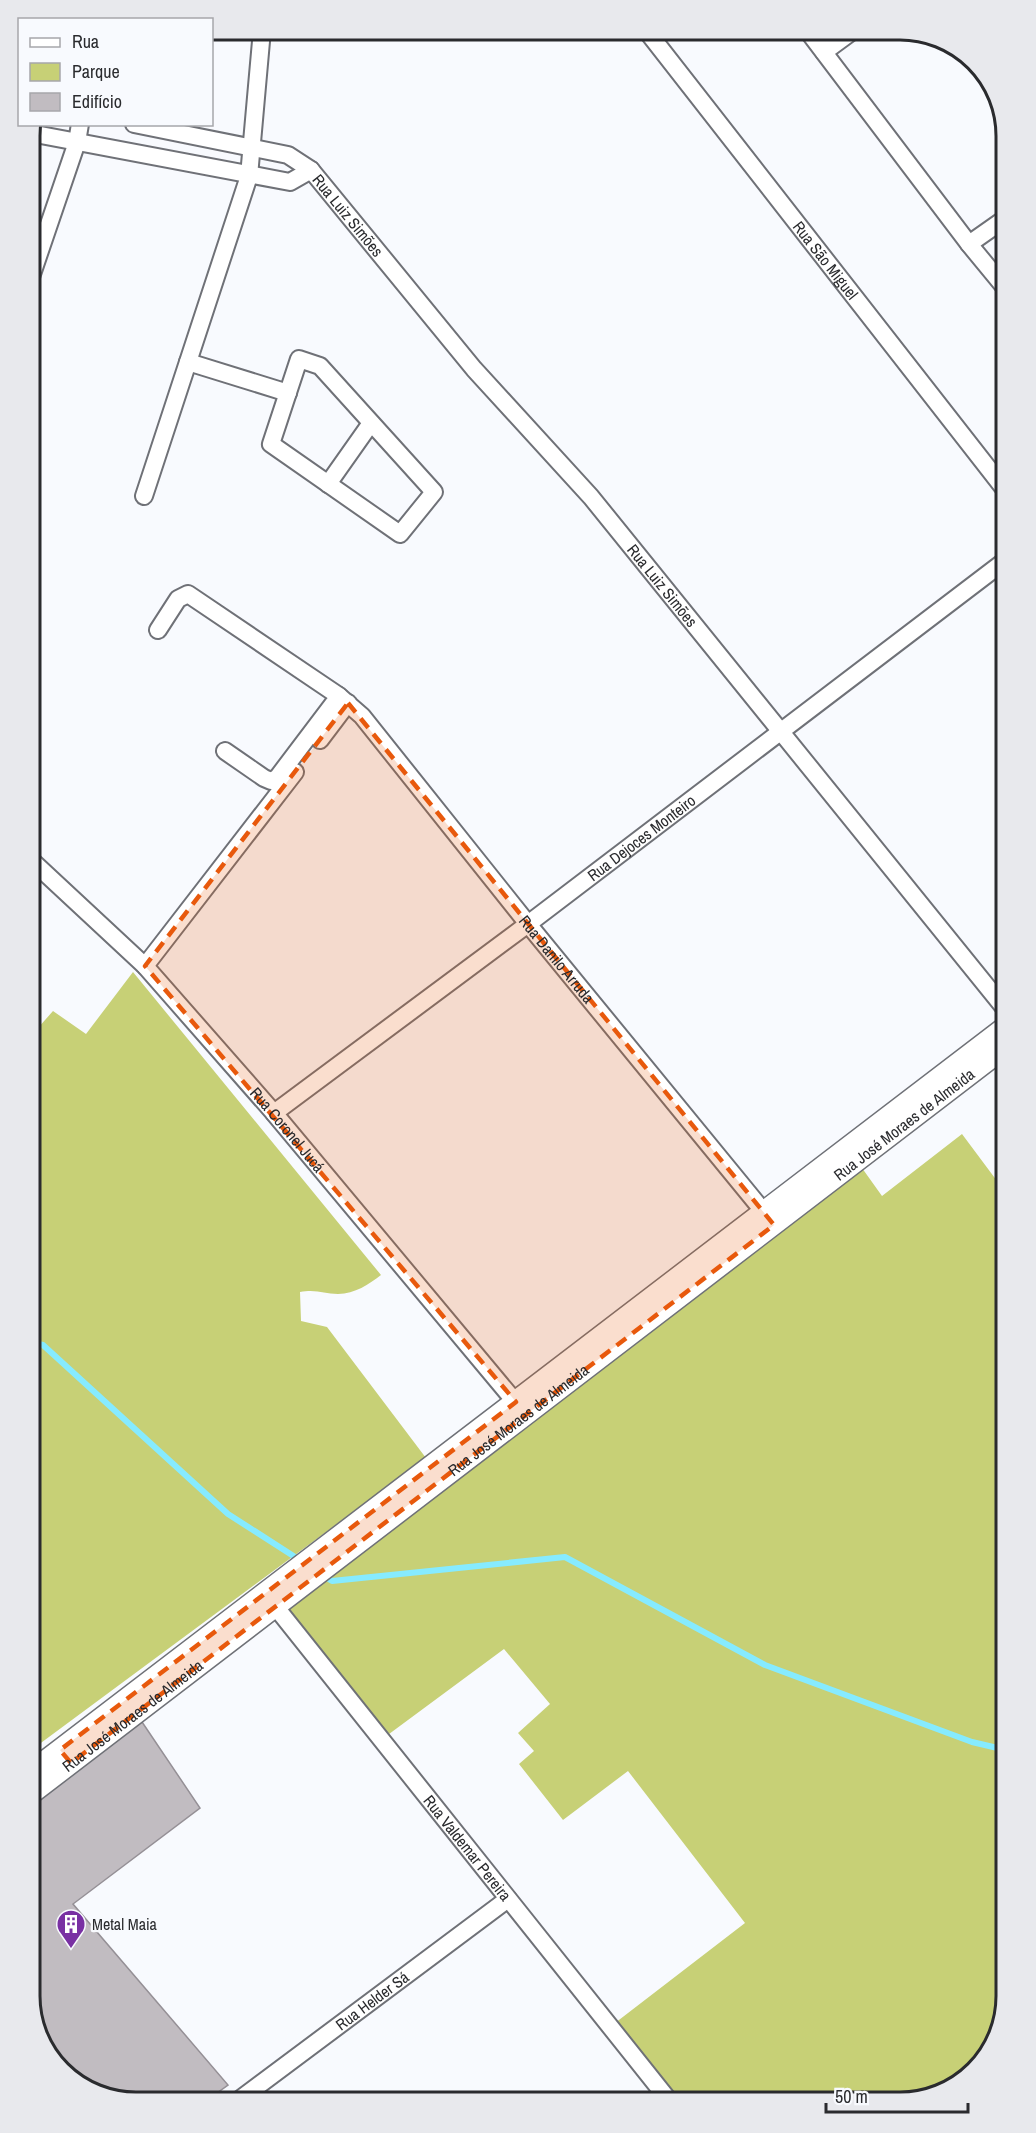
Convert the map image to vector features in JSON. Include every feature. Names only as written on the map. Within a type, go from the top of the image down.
[{"type":"street","points":[[144,496],[249,176],[261,40]]},
{"type":"street","name":"Rua São Miguel","points":[[654,41],[724,134],[996,477]]},
{"type":"street","points":[[815,41],[996,277]]},
{"type":"street","points":[[824,52],[839,41]]},
{"type":"street","points":[[41,248],[77,142],[80,126]]},
{"type":"street","name":"Rua Luiz Simões","points":[[144,126],[288,155],[311,170],[474,369],[591,497],[996,998]]},
{"type":"street","points":[[41,135],[290,182],[311,170]]},
{"type":"street","points":[[969,244],[996,225]]},
{"type":"street","points":[[299,359],[320,366],[371,423],[434,492],[400,534],[271,444],[299,359]]},
{"type":"street","points":[[188,362],[288,393]]},
{"type":"street","points":[[328,484],[371,423]]},
{"type":"street","name":"Rua Dejoces Monteiro","points":[[274,1113],[528,924],[996,568]]},
{"type":"street","name":"Rua Danilo Arruda","points":[[158,630],[178,599],[188,594],[344,699],[769,1218]]},
{"type":"street","points":[[225,750],[271,781],[278,778],[344,699]]},
{"type":"street","points":[[145,966],[344,699]]},
{"type":"street","name":"Rua Coronel Jucá","points":[[41,869],[145,966],[274,1113],[521,1408]]},
{"type":"street","name":"Rua José Moraes de Almeida","points":[[40,1783],[66,1756],[769,1218],[996,1035]]},
{"type":"street","name":"Rua José Moraes de Almeida","points":[[769,1218],[996,1053]]},
{"type":"street","name":"Rua Valdemar Pereira","points":[[270,1600],[662,2092]]},
{"type":"street","name":"Rua José Moraes de Almeida","points":[[40,1768],[66,1756]]},
{"type":"street","name":"Rua Helder Sá","points":[[250,2092],[508,1899]]},
{"type":"highlighted area","points":[[348,703],[774,1225],[71,1763],[60,1750],[516,1402],[145,966]]},
{"type":"green space","points":[[133,972],[381,1275],[361,1288],[344,1294],[300,1292],[301,1321],[327,1327],[426,1458],[40,1744],[41,1025],[53,1011],[86,1034]]},
{"type":"green space","points":[[962,1134],[996,1180],[996,1997],[992,2022],[979,2050],[963,2069],[948,2080],[919,2091],[669,2092],[615,2023],[745,1923],[628,1771],[563,1820],[519,1764],[534,1751],[518,1733],[550,1704],[504,1649],[385,1737],[279,1608],[862,1168],[882,1196]]},
{"type":"building","name":"Metal Maia","points":[[140,1719],[200,1808],[73,1904],[228,2085],[218,2092],[117,2091],[94,2083],[83,2076],[64,2060],[57,2050],[42,2016],[40,1997],[40,1797]]},
{"type":"waterway","points":[[40,1344],[228,1514],[295,1557]]},
{"type":"waterway","points":[[327,1578],[332,1581],[565,1557],[765,1665],[972,1742],[996,1748]]},
{"type":"place","name":"Metal Maia","points":[[71,1950]]}]
